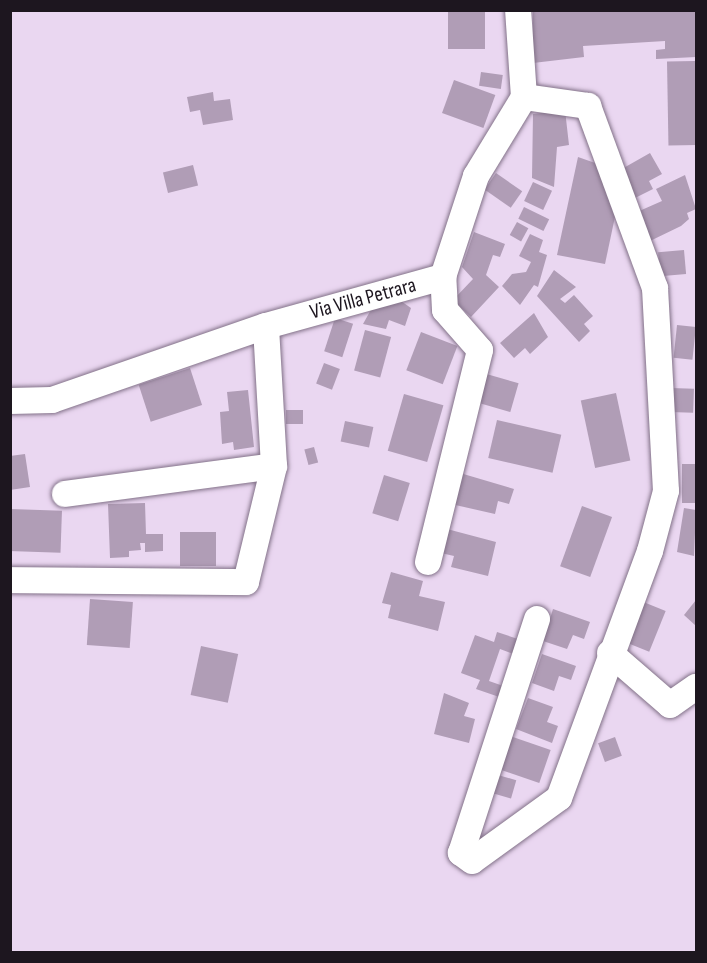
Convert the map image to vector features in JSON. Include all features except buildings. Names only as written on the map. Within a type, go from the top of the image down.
[{"type":"street","points":[[518,10],[524,97],[588,106],[655,288],[666,491],[650,551],[610,653],[559,798],[472,861],[461,853],[537,619]]},
{"type":"street","name":"Via Villa Petrara","points":[[10,401],[52,400],[266,326],[443,277],[476,176],[524,97]]},
{"type":"street","points":[[428,562],[480,350],[445,310],[443,277]]},
{"type":"street","points":[[10,580],[246,582],[274,466],[266,326]]},
{"type":"street","points":[[65,494],[274,466]]},
{"type":"street","points":[[610,653],[670,705],[696,687]]}]
